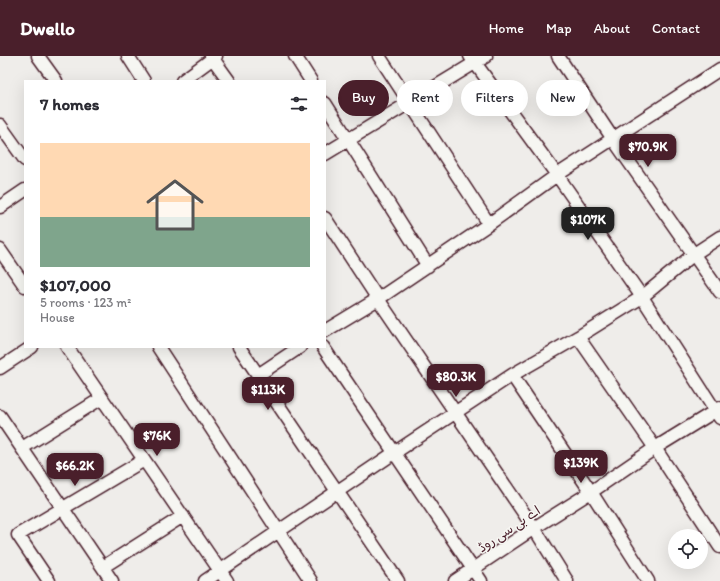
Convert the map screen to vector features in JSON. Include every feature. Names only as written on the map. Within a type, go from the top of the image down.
[{"type":"street","points":[[38,56],[55,80]]},
{"type":"street","points":[[128,56],[143,80]]},
{"type":"street","points":[[295,56],[310,80]]},
{"type":"street","points":[[379,56],[397,84]]},
{"type":"street","points":[[444,80],[473,59],[486,56]]},
{"type":"street","points":[[558,56],[613,139],[720,292]]},
{"type":"street","points":[[183,80],[213,57],[228,80]]},
{"type":"street","points":[[473,59],[642,296],[719,412]]},
{"type":"street","points":[[326,330],[378,299],[428,266],[557,175],[720,69]]},
{"type":"street","points":[[326,104],[428,266]]},
{"type":"street","points":[[326,153],[397,111]]},
{"type":"street","points":[[418,116],[489,224]]},
{"type":"street","points":[[0,125],[24,159]]},
{"type":"street","points":[[0,207],[24,191]]},
{"type":"street","points":[[326,220],[378,299],[534,528],[567,581]]},
{"type":"street","points":[[205,581],[224,576],[279,532],[394,453],[512,375],[578,337],[642,296],[694,254],[720,237]]},
{"type":"street","points":[[0,250],[24,285]]},
{"type":"street","points":[[578,337],[720,547]]},
{"type":"street","points":[[0,368],[30,348]]},
{"type":"street","points":[[68,348],[224,576]]},
{"type":"street","points":[[159,348],[311,581]]},
{"type":"street","points":[[240,348],[398,581]]},
{"type":"street","points":[[258,375],[298,348]]},
{"type":"street","points":[[324,348],[481,581]]},
{"type":"street","points":[[512,375],[591,492],[648,581]]},
{"type":"street","points":[[22,448],[102,398]]},
{"type":"street","name":"اے بی سی روڈ","points":[[455,581],[591,492],[654,448],[719,412]]},
{"type":"street","points":[[0,416],[112,581]]},
{"type":"street","points":[[49,581],[18,535],[144,460]]},
{"type":"street","points":[[102,567],[183,516]]}]
